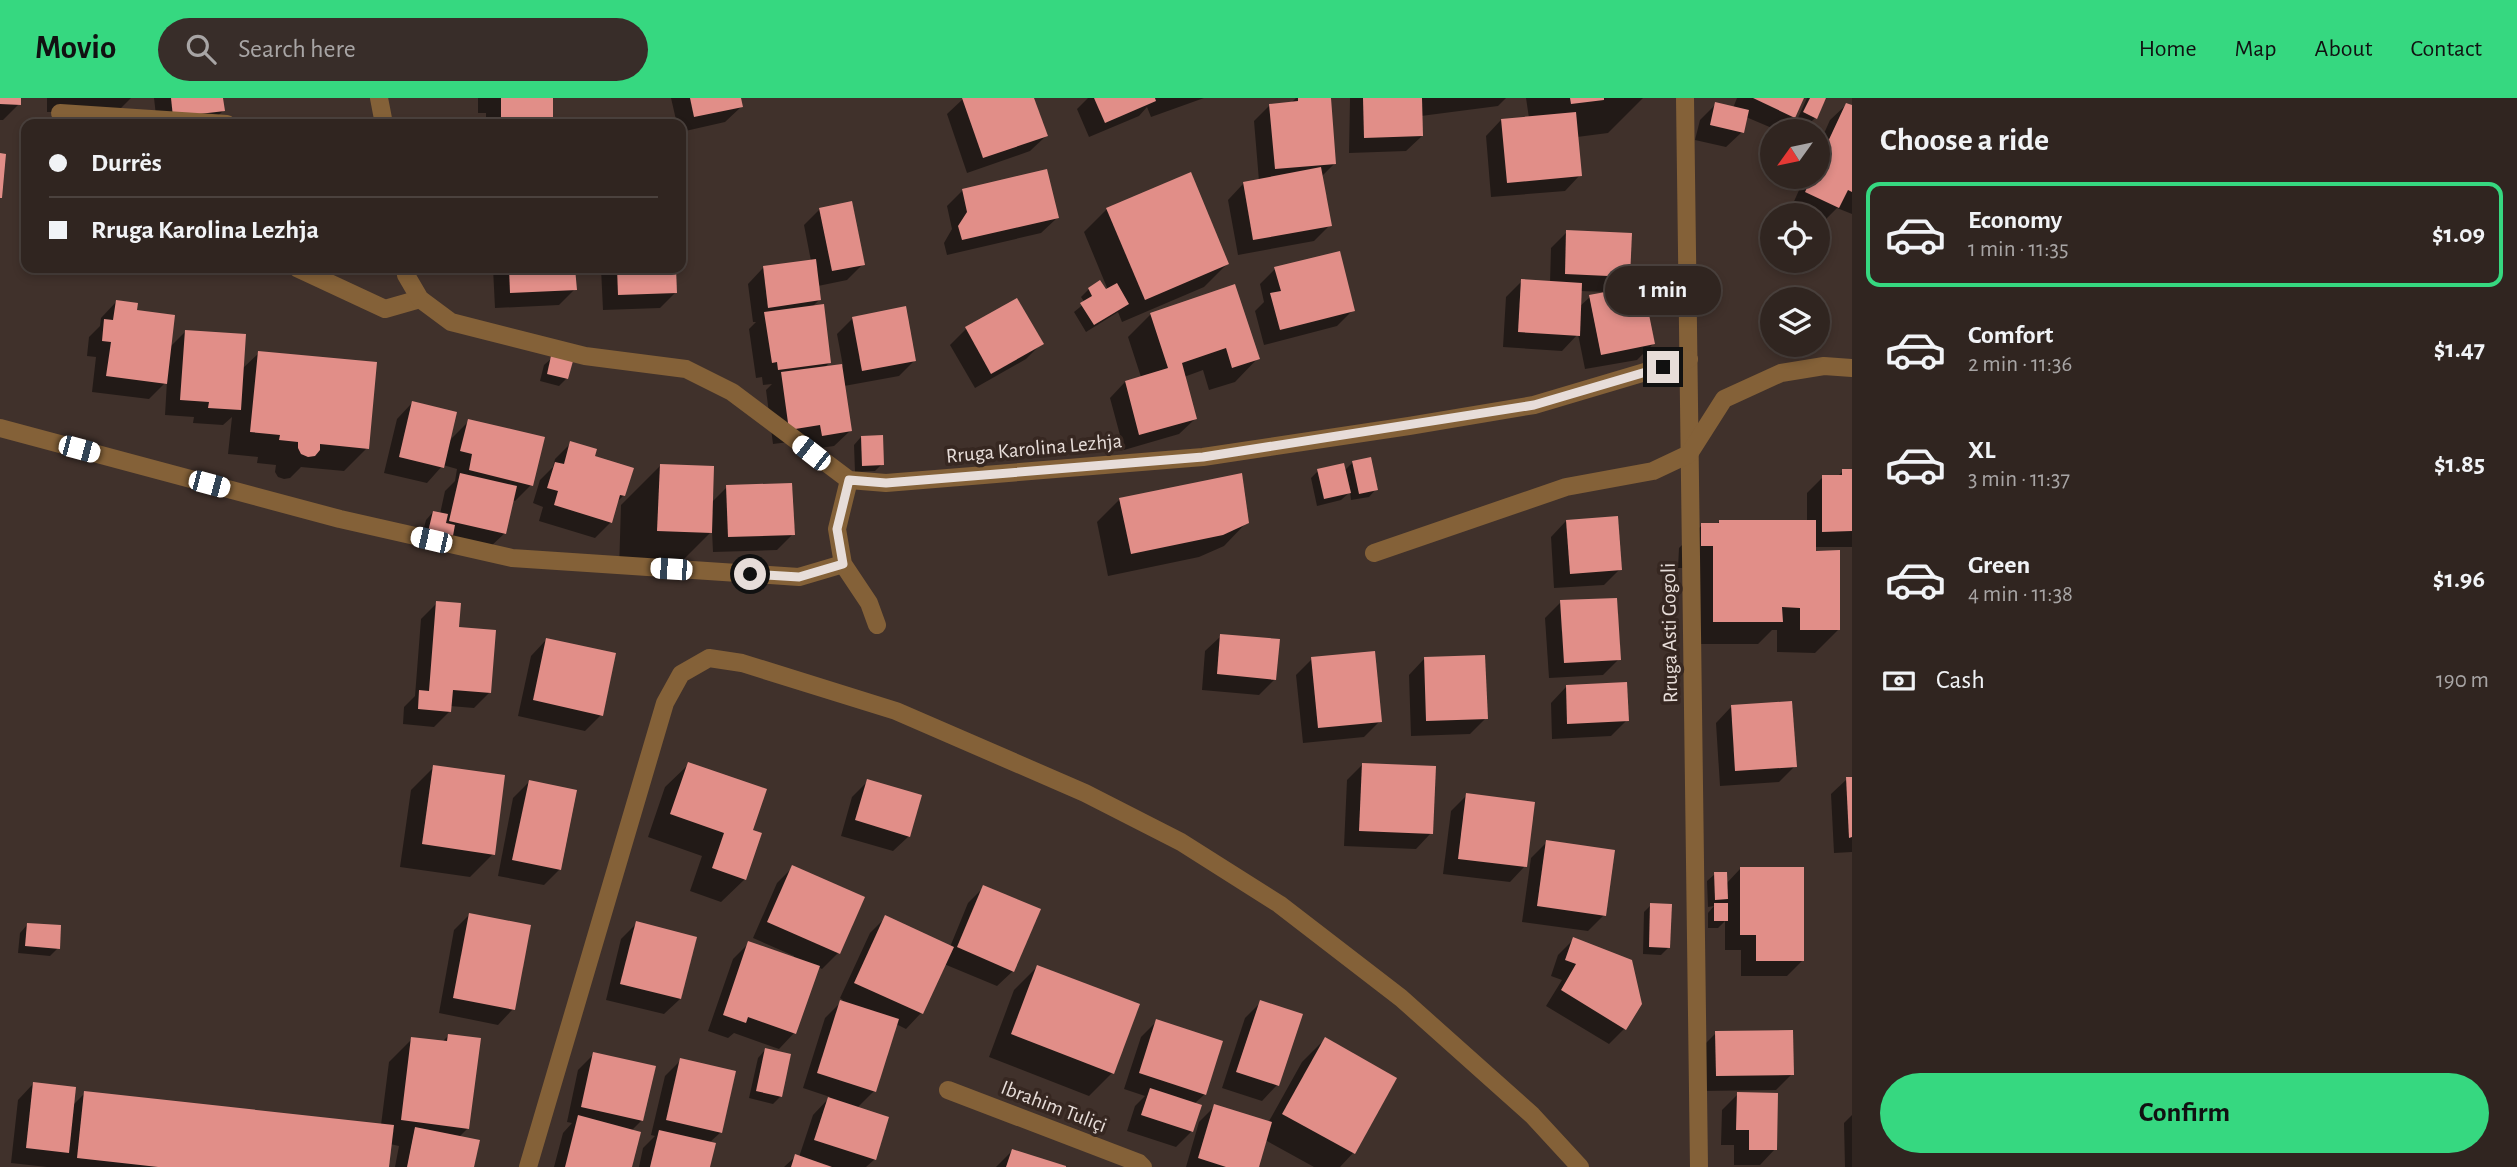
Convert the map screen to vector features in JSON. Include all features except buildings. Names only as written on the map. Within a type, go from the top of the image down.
[{"type":"street","points":[[379,98],[383,119]]},
{"type":"street","name":"Rruga Asti Gogoli","points":[[1685,98],[1699,1167]]},
{"type":"street","points":[[60,113],[151,119]]},
{"type":"street","points":[[308,273],[385,309],[420,299],[406,273]]},
{"type":"street","name":"Rruga Karolina Lezhja","points":[[420,299],[451,322],[585,356],[686,369],[733,392],[831,469],[849,480],[886,483],[1203,457],[1534,405],[1689,359]]},
{"type":"street","points":[[1374,553],[1566,487],[1653,471],[1689,454],[1724,399],[1781,373],[1824,366],[1852,368]]},
{"type":"street","points":[[0,428],[340,519],[512,558],[799,577],[843,564]]},
{"type":"street","points":[[849,480],[837,529],[843,564],[869,603],[877,625]]},
{"type":"street","points":[[528,1167],[665,703],[681,674],[709,658],[742,663],[897,711],[1086,793],[1181,842],[1279,904],[1401,998],[1532,1115],[1580,1167]]},
{"type":"street","name":"Ibrahim Tuliçi","points":[[948,1090],[1139,1163],[1143,1167]]},
{"type":"route","points":[[750,574],[799,577],[843,564],[837,529],[849,480],[886,483],[1203,457],[1534,405],[1663,367]]}]
